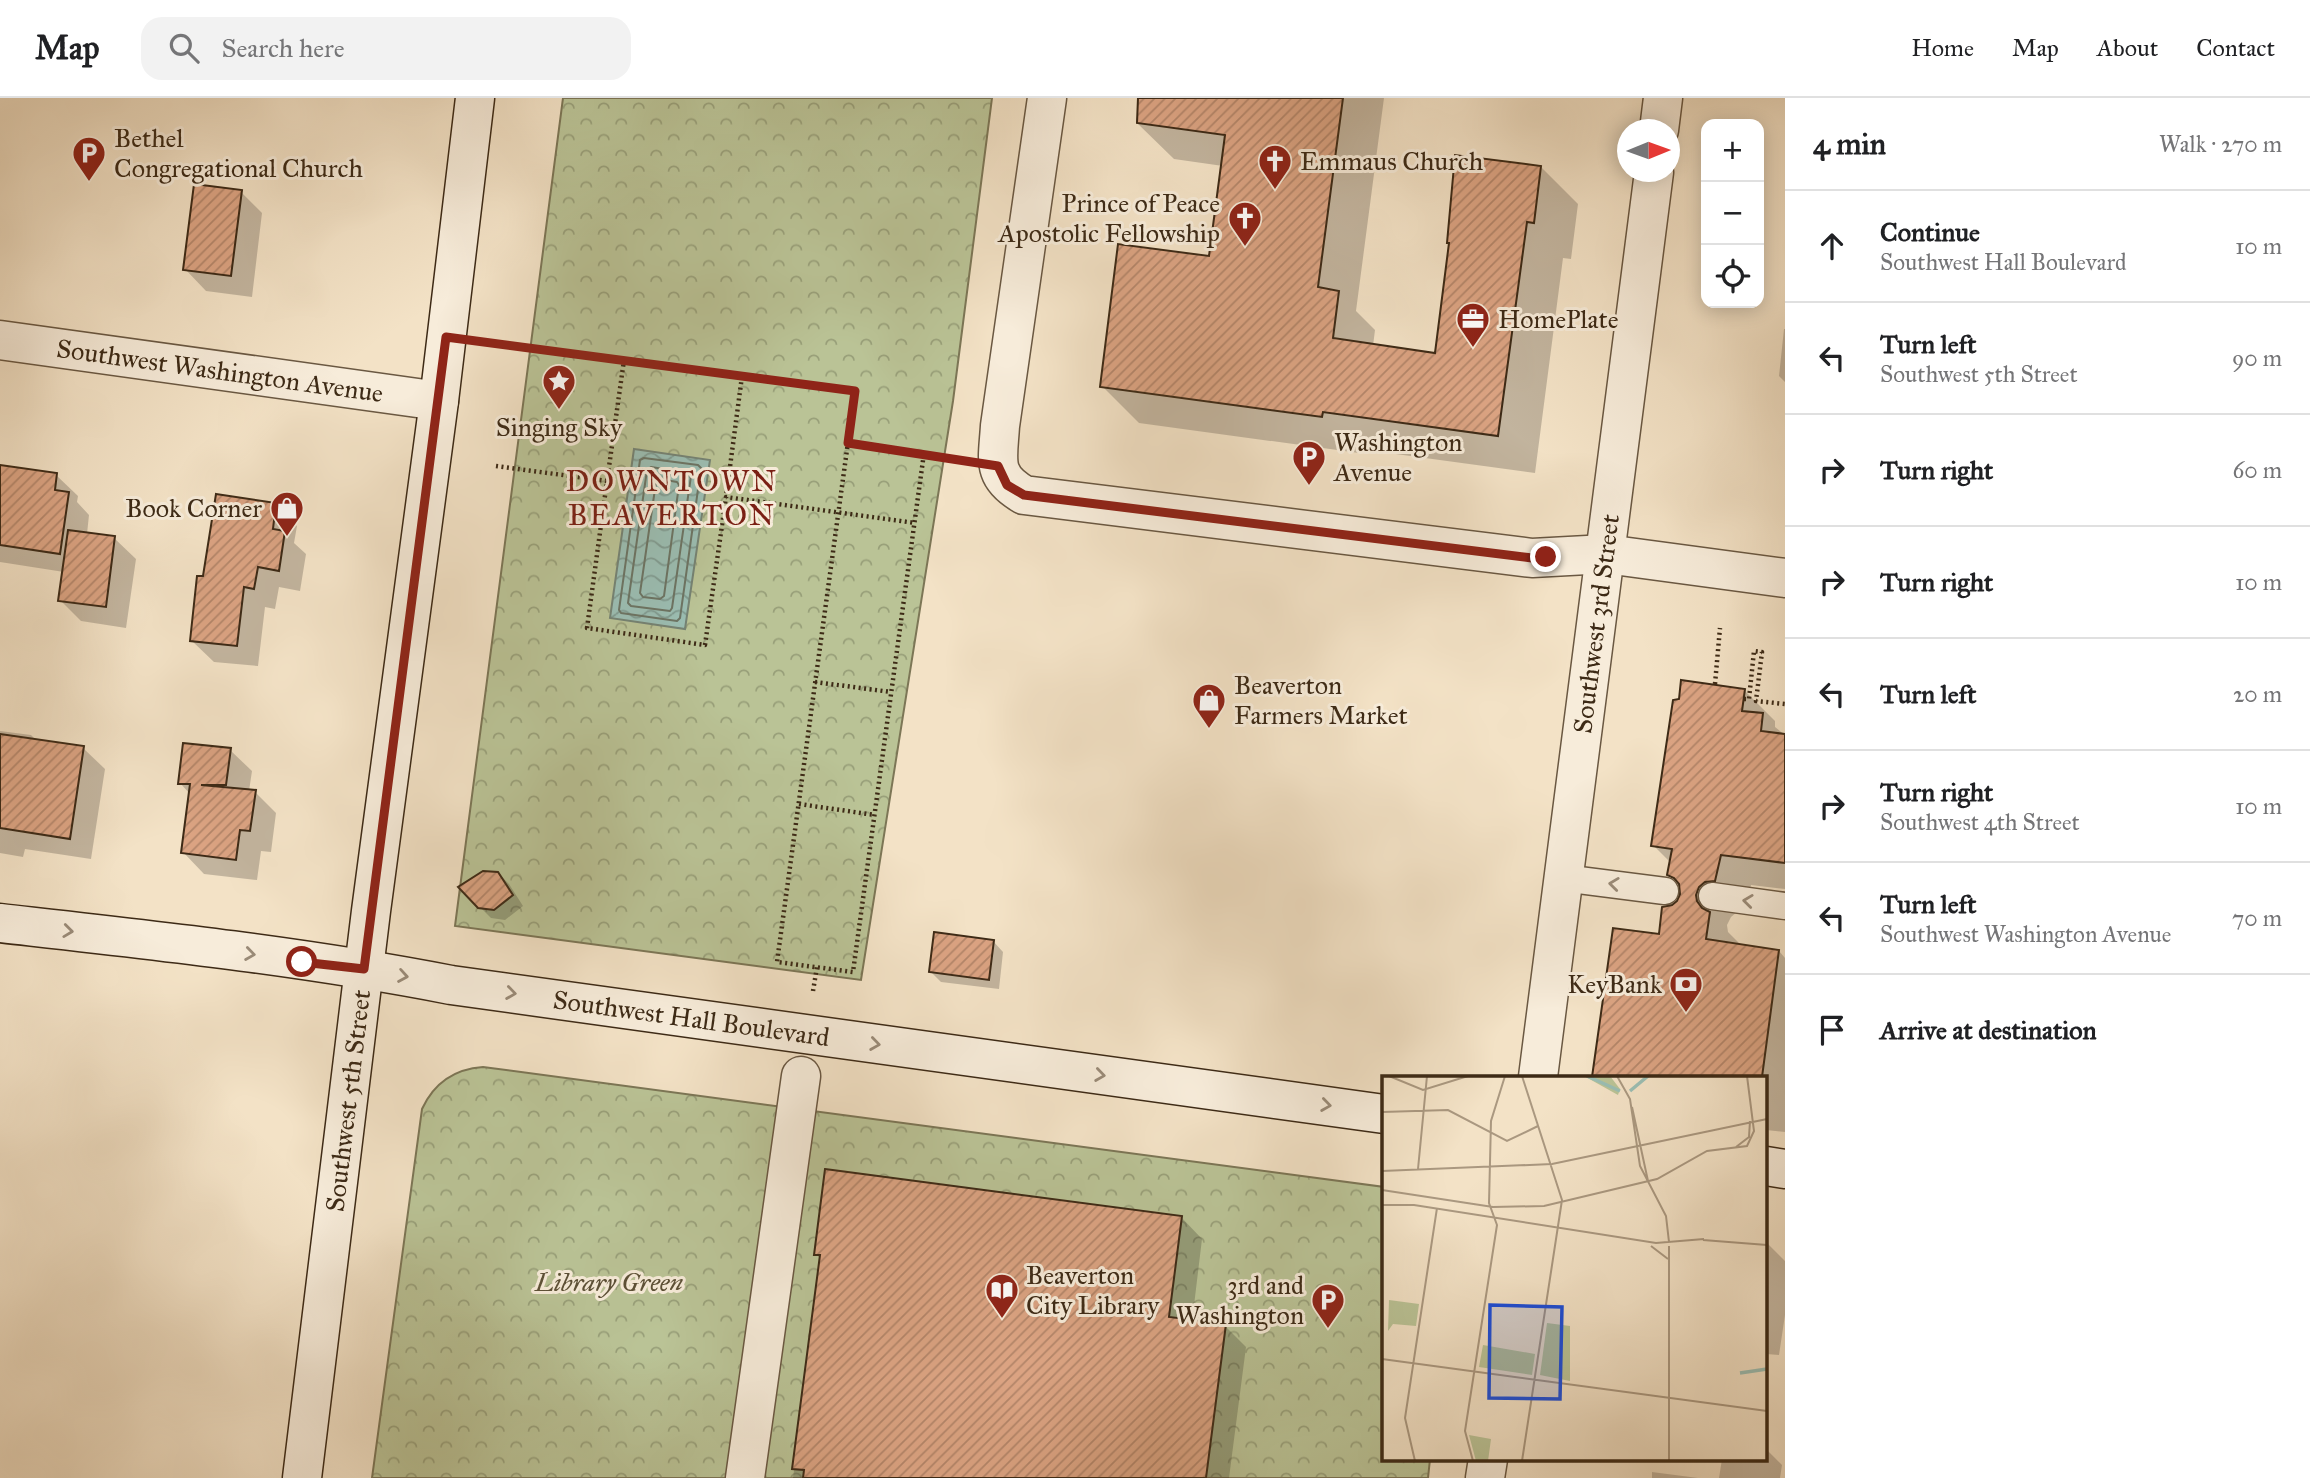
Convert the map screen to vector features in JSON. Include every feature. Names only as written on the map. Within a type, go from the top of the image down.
[{"type":"street","name":"Southwest 5th Street","points":[[302,1478],[475,98]]},
{"type":"street","points":[[1047,98],[1000,426],[998,466],[1007,485],[1024,495],[1532,558],[1606,554],[1785,578]]},
{"type":"street","points":[[1660,119],[1663,98]]},
{"type":"street","name":"Southwest 3rd Street","points":[[1538,1076],[1653,182]]},
{"type":"street","name":"Southwest Washington Avenue","points":[[0,340],[439,401]]},
{"type":"street","name":"Southwest Hall Boulevard","points":[[0,923],[183,944],[364,969],[452,985],[1382,1114]]},
{"type":"street","points":[[745,1478],[801,1076]]},
{"type":"street","points":[[1485,1478],[1488,1460]]},
{"type":"lane","points":[[1563,878],[1665,891]]},
{"type":"lane","points":[[1712,896],[1785,906]]},
{"type":"path","points":[[446,337],[855,391],[777,961],[853,972],[924,453]]},
{"type":"path","points":[[624,360],[587,628],[705,645],[742,376]]},
{"type":"path","points":[[848,443],[998,466]]},
{"type":"path","points":[[496,466],[607,481]]},
{"type":"path","points":[[726,497],[915,523]]},
{"type":"path","points":[[1715,684],[1720,628]]},
{"type":"path","points":[[1744,699],[1749,699],[1755,651],[1762,652],[1756,701],[1785,705]]},
{"type":"path","points":[[815,682],[891,692]]},
{"type":"path","points":[[799,804],[875,815]]},
{"type":"path","points":[[812,1004],[817,967]]},
{"type":"green space","points":[[563,98],[992,98],[953,401],[861,980],[455,926]]},
{"type":"green space","name":"Library Green","points":[[483,1067],[1382,1187],[1382,1460],[1430,1460],[1428,1478],[372,1478],[422,1109],[446,1079],[473,1068]]},
{"type":"water","points":[[634,449],[710,460],[685,629],[610,618]]},
{"type":"building","points":[[1138,98],[1343,98],[1318,287],[1339,291],[1333,338],[1435,353],[1449,243],[1455,155],[1541,166],[1534,223],[1527,222],[1498,436],[1323,412],[1322,417],[1100,387],[1118,244],[1209,256],[1225,135],[1137,123]]},
{"type":"building","points":[[194,184],[242,190],[231,276],[183,270]]},
{"type":"building","points":[[0,465],[57,473],[55,490],[69,492],[60,554],[0,545]]},
{"type":"building","points":[[216,494],[276,503],[273,529],[285,531],[279,571],[258,567],[254,589],[244,587],[237,646],[190,641],[197,576],[203,576]]},
{"type":"building","points":[[68,530],[115,536],[106,607],[58,601]]},
{"type":"building","points":[[1681,680],[1745,689],[1742,711],[1763,713],[1761,731],[1785,734],[1785,863],[1721,855],[1715,881],[1705,882],[1696,895],[1702,908],[1710,912],[1706,939],[1779,950],[1762,1076],[1592,1076],[1613,928],[1659,934],[1662,907],[1672,905],[1680,894],[1679,884],[1667,875],[1672,849],[1651,846],[1673,700],[1679,699]]},
{"type":"building","points":[[0,734],[84,746],[70,839],[0,828]]},
{"type":"building","points":[[183,743],[231,748],[226,785],[201,785],[256,790],[250,831],[240,830],[236,860],[181,853],[190,784],[178,784]]},
{"type":"building","points":[[483,871],[498,872],[513,895],[494,910],[478,908],[458,887]]},
{"type":"building","points":[[934,932],[994,940],[989,980],[929,972]]},
{"type":"building","name":"Beaverton City Library","points":[[825,1169],[1182,1216],[1169,1317],[1226,1324],[1206,1478],[803,1478],[804,1470],[792,1469],[820,1255],[814,1255]]},
{"type":"place","name":"Bethel Congregational Church","points":[[89,183]]},
{"type":"place","name":"Emmaus Church","points":[[1275,191]]},
{"type":"place","name":"Prince of Peace Apostolic Fellowship","points":[[1245,248]]},
{"type":"place","name":"HomePlate","points":[[1473,349]]},
{"type":"place","name":"Singing Sky","points":[[559,411]]},
{"type":"place","name":"Washington Avenue","points":[[1309,487]]},
{"type":"place","name":"Book Corner","points":[[287,538]]},
{"type":"place","name":"Beaverton Farmers Market","points":[[1209,730]]},
{"type":"place","name":"KeyBank","points":[[1686,1014]]},
{"type":"place","name":"Beaverton City Library","points":[[1002,1320]]},
{"type":"place","name":"3rd and Washington","points":[[1328,1330]]},
{"type":"district","name":"DOWNTOWN BEAVERTON","points":[[672,498]]},
{"type":"route","points":[[302,962],[364,969],[446,337],[855,391],[848,443],[998,466],[1007,485],[1024,495],[1532,558],[1546,557]]}]
